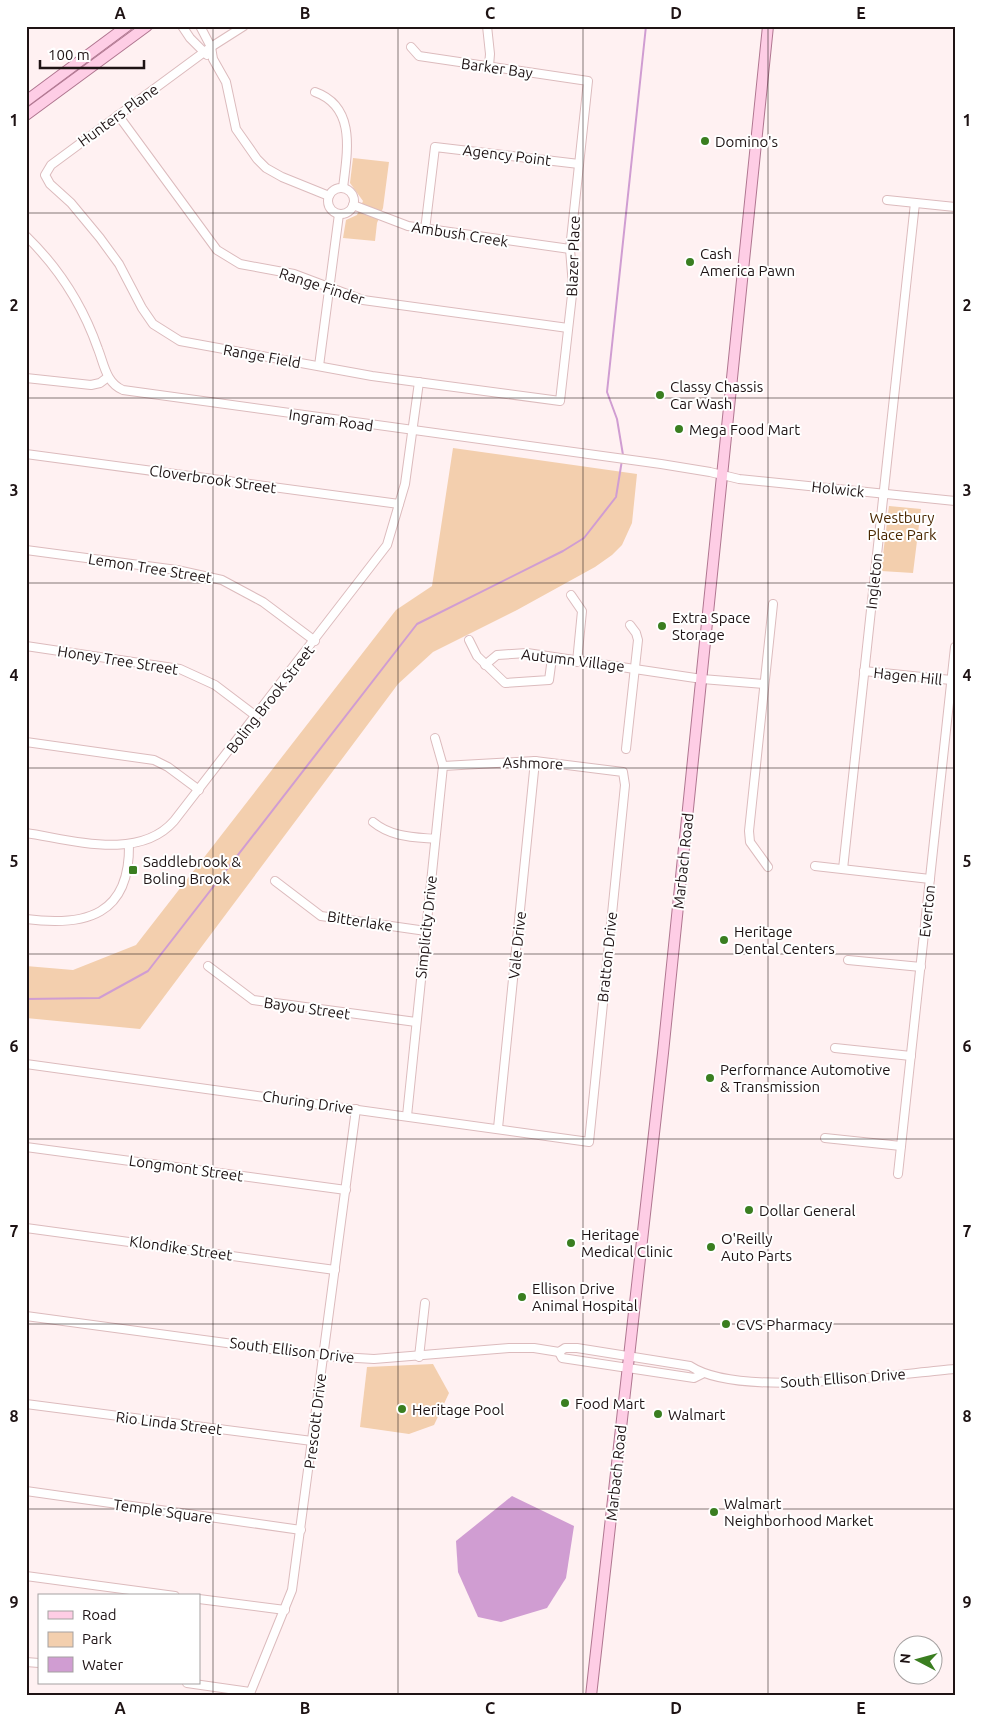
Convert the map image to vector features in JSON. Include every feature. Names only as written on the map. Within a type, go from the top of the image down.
[{"type":"main road","points":[[26,101],[127,26]]},
{"type":"main road","points":[[26,116],[147,26]]},
{"type":"main road","name":"Marbach Road","points":[[591,1696],[702,679],[768,26]]},
{"type":"street","points":[[182,26],[202,53],[213,59]]},
{"type":"street","points":[[200,26],[211,46],[213,59],[226,82],[236,129],[257,159],[272,172],[329,196]]},
{"type":"street","name":"Hunters Plane","points":[[45,175],[51,165],[211,46],[244,26]]},
{"type":"street","points":[[487,26],[490,54],[489,66]]},
{"type":"street","name":"Barker Bay","points":[[411,47],[419,56],[588,81]]},
{"type":"street","name":"Blazer Place","points":[[560,401],[573,276],[570,249],[588,81]]},
{"type":"street","points":[[315,92],[330,100],[337,107],[345,124],[348,145],[343,188]]},
{"type":"street","name":"Range Finder","points":[[118,115],[217,250],[240,264],[294,274],[329,288],[376,303],[568,328]]},
{"type":"street","name":"Agency Point","points":[[425,230],[435,146],[579,164]]},
{"type":"street","name":"Range Field","points":[[45,175],[50,184],[78,210],[100,238],[119,264],[142,308],[153,324],[167,335],[195,346],[251,352],[319,366],[419,382],[560,401]]},
{"type":"street","points":[[343,188],[353,196],[353,205],[348,212],[339,214],[331,209],[329,196],[334,189],[343,188]]},
{"type":"street","points":[[887,200],[955,207]]},
{"type":"street","name":"Ingleton","points":[[843,870],[915,203]]},
{"type":"street","name":"Ambush Creek","points":[[353,205],[408,226],[425,230],[570,249]]},
{"type":"street","points":[[319,366],[339,214]]},
{"type":"street","points":[[26,236],[55,268],[78,303],[92,332],[108,377],[100,383],[91,385],[26,378]]},
{"type":"street","name":"Ingram Road","points":[[108,377],[115,386],[130,392],[631,460],[723,475]]},
{"type":"street","name":"Boling Brook Street","points":[[26,834],[129,845],[151,839],[166,830],[383,552],[392,531],[405,484],[419,382]]},
{"type":"street","name":"Cloverbrook Street","points":[[26,454],[399,504]]},
{"type":"street","name":"Holwick","points":[[723,475],[739,479],[955,501]]},
{"type":"street","name":"Lemon Tree Street","points":[[26,550],[177,570],[222,580],[263,602],[315,641]]},
{"type":"street","points":[[571,595],[582,611],[576,662]]},
{"type":"street","points":[[768,867],[750,842],[749,831],[772,604]]},
{"type":"street","points":[[626,749],[638,640],[636,633],[630,625]]},
{"type":"street","points":[[469,640],[477,656],[505,683],[549,680],[552,658]]},
{"type":"street","name":"Honey Tree Street","points":[[26,646],[180,669],[215,685],[256,716]]},
{"type":"street","name":"Everton","points":[[898,1174],[955,647]]},
{"type":"street","name":"Autumn Village","points":[[485,665],[491,658],[507,653],[528,653],[576,662],[635,668],[702,679],[764,684]]},
{"type":"street","name":"Hagen Hill","points":[[864,671],[951,680]]},
{"type":"street","name":"Simplicity Drive","points":[[407,1116],[443,766],[435,738]]},
{"type":"street","points":[[26,742],[154,760],[168,767],[198,790]]},
{"type":"street","name":"Ashmore","points":[[443,766],[535,761],[623,772]]},
{"type":"street","name":"Vale Drive","points":[[498,1128],[535,761]]},
{"type":"street","name":"Bratton Drive","points":[[589,1142],[625,785],[623,772]]},
{"type":"street","points":[[373,822],[381,829],[392,834],[435,839]]},
{"type":"street","points":[[26,919],[72,922],[89,917],[103,909],[115,898],[124,883],[128,868],[129,845]]},
{"type":"street","points":[[815,866],[930,879]]},
{"type":"street","name":"Bitterlake","points":[[275,881],[322,916],[426,931]]},
{"type":"street","points":[[848,960],[920,967]]},
{"type":"street","name":"Bayou Street","points":[[208,966],[252,1000],[416,1022]]},
{"type":"street","points":[[835,1048],[911,1056]]},
{"type":"street","name":"Churing Drive","points":[[26,1064],[589,1142]]},
{"type":"street","name":"Prescott Drive","points":[[250,1694],[292,1590],[356,1109]]},
{"type":"street","points":[[825,1138],[901,1146]]},
{"type":"street","name":"Longmont Street","points":[[26,1146],[346,1190]]},
{"type":"street","name":"Klondike Street","points":[[26,1228],[335,1270]]},
{"type":"street","points":[[419,1357],[425,1302]]},
{"type":"street","name":"South Ellison Drive","points":[[26,1316],[324,1356],[374,1360],[509,1348],[534,1348],[559,1352],[565,1348],[588,1349],[629,1354],[690,1366],[702,1374],[773,1383],[955,1369]]},
{"type":"street","points":[[588,1349],[588,1363]]},
{"type":"street","name":"South Ellison Drive","points":[[559,1352],[562,1358],[588,1363],[694,1378],[702,1374]]},
{"type":"street","name":"Rio Linda Street","points":[[26,1404],[312,1441]]},
{"type":"street","name":"Temple Square","points":[[26,1491],[301,1530]]},
{"type":"street","points":[[26,1576],[159,1594]]},
{"type":"street","points":[[200,1599],[285,1610]]},
{"type":"street","points":[[193,1684],[250,1694]]},
{"type":"green space","points":[[353,158],[389,162],[383,208],[377,223],[375,241],[343,238],[346,220],[357,215],[363,201],[350,183]]},
{"type":"green space","points":[[453,448],[637,474],[632,523],[622,545],[595,567],[517,610],[433,652],[398,684],[140,1029],[26,1018],[26,966],[73,970],[136,945],[396,610],[432,586]]},
{"type":"green space","name":"Westbury Place Park","points":[[889,506],[921,509],[913,573],[881,571]]},
{"type":"green space","name":"Heritage Pool","points":[[433,1364],[449,1393],[434,1425],[409,1434],[360,1427],[367,1367]]},
{"type":"water","points":[[512,1496],[574,1526],[566,1578],[547,1608],[501,1622],[478,1617],[458,1572],[456,1541]]},
{"type":"waterway","points":[[623,455],[617,419],[607,392],[646,26]]},
{"type":"waterway","points":[[26,999],[99,998],[148,971],[417,624],[563,551],[584,538],[616,497],[622,460]]},
{"type":"place","name":"Domino's","points":[[705,141]]},
{"type":"place","name":"Cash America Pawn","points":[[690,262]]},
{"type":"place","name":"Classy Chassis Car Wash","points":[[660,395]]},
{"type":"place","name":"Mega Food Mart","points":[[679,429]]},
{"type":"place","name":"Extra Space Storage","points":[[662,626]]},
{"type":"place","name":"Saddlebrook & Boling Brook","points":[[133,870]]},
{"type":"place","name":"Heritage Dental Centers","points":[[724,940]]},
{"type":"place","name":"Performance Automotive & Transmission","points":[[710,1078]]},
{"type":"place","name":"Dollar General","points":[[749,1210]]},
{"type":"place","name":"Heritage Medical Clinic","points":[[571,1243]]},
{"type":"place","name":"O'Reilly Auto Parts","points":[[711,1247]]},
{"type":"place","name":"Ellison Drive Animal Hospital","points":[[522,1297]]},
{"type":"place","name":"CVS Pharmacy","points":[[726,1324]]},
{"type":"place","name":"Food Mart","points":[[565,1403]]},
{"type":"place","name":"Heritage Pool","points":[[402,1409]]},
{"type":"place","name":"Walmart","points":[[658,1414]]},
{"type":"place","name":"Walmart Neighborhood Market","points":[[714,1512]]}]
